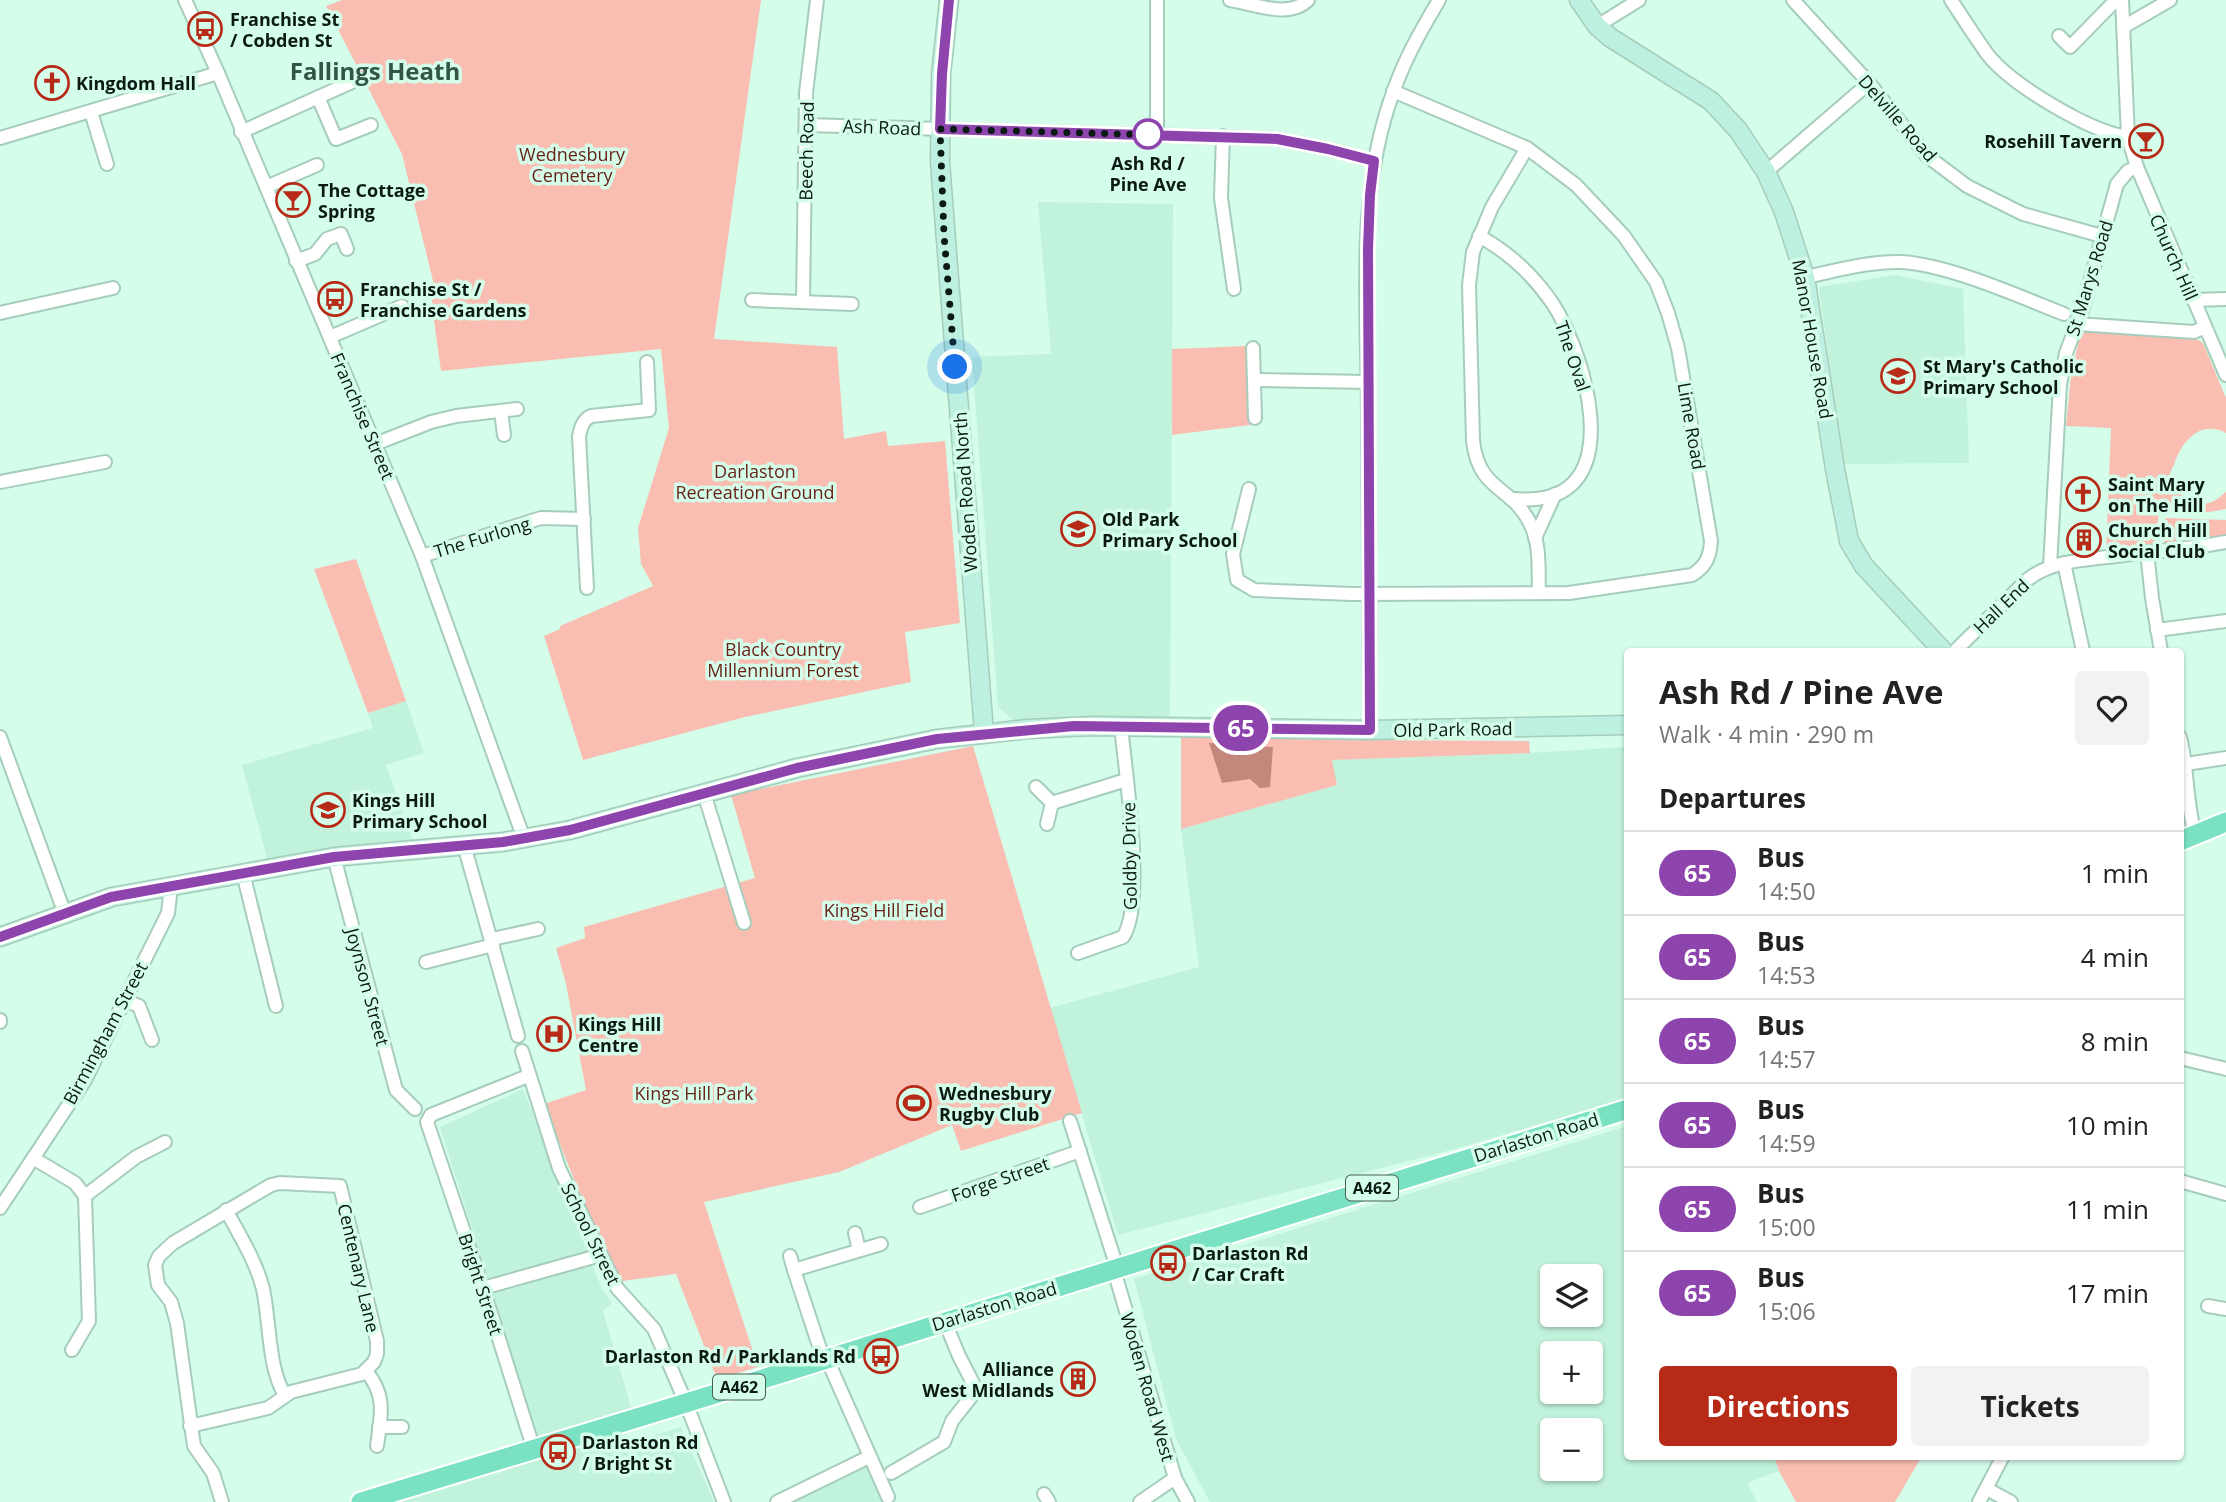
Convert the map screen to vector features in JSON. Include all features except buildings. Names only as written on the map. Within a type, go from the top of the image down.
[{"type":"main road","points":[[2188,837],[2226,822]]},
{"type":"main road","name":"Darlaston Road","points":[[361,1502],[1624,1110]]},
{"type":"street","name":"Franchise Street","points":[[185,0],[422,556],[524,839]]},
{"type":"street","name":"Beech Road","points":[[803,302],[806,93],[817,0]]},
{"type":"street","name":"Woden Road North","points":[[949,0],[942,74],[940,162],[984,733]]},
{"type":"street","points":[[1157,0],[1157,135]]},
{"type":"street","points":[[1230,0],[1280,9],[1297,8],[1308,0]]},
{"type":"street","points":[[1370,730],[1368,225],[1374,161],[1393,91],[1419,35],[1440,0]]},
{"type":"street","name":"Manor House Road","points":[[1578,0],[1597,26],[1621,45],[1711,101],[1738,130],[1766,172],[1784,212],[1805,277],[1849,541],[1864,566],[1940,648]]},
{"type":"street","points":[[1597,26],[1639,0]]},
{"type":"street","name":"Delville Road","points":[[1793,0],[1868,83],[1927,156],[1967,186],[2023,214],[2102,236]]},
{"type":"street","points":[[1951,0],[1989,55],[2011,76],[2059,108],[2112,133],[2128,137]]},
{"type":"street","points":[[2059,36],[2070,47],[2116,0]]},
{"type":"street","name":"Church Hill","points":[[2122,0],[2128,137],[2137,167],[2226,375]]},
{"type":"street","points":[[2125,26],[2170,0]]},
{"type":"street","points":[[0,138],[218,73]]},
{"type":"street","points":[[241,132],[352,82]]},
{"type":"street","points":[[1766,172],[1868,83]]},
{"type":"street","name":"Lime Road","points":[[1249,489],[1233,554],[1237,580],[1254,590],[1369,594],[1601,590],[1692,575],[1704,566],[1708,559],[1712,541],[1678,348],[1656,282],[1624,236],[1591,199],[1561,172],[1527,148],[1393,91]]},
{"type":"street","points":[[318,97],[336,139],[371,125]]},
{"type":"street","points":[[91,111],[107,164]]},
{"type":"street","name":"Ash Road","points":[[807,125],[1223,136],[1291,141],[1374,161]]},
{"type":"street","points":[[1223,136],[1221,198],[1234,289]]},
{"type":"street","points":[[1527,148],[1492,207],[1473,252],[1469,285],[1473,441],[1481,472],[1511,499],[1530,522],[1535,538],[1539,593]]},
{"type":"street","points":[[266,187],[317,165]]},
{"type":"street","name":"St Marys Road","points":[[2050,567],[2060,384],[2066,354],[2117,184],[2127,172],[2137,167]]},
{"type":"street","points":[[296,261],[315,254],[327,239],[341,234],[347,249]]},
{"type":"street","name":"The Oval","points":[[1479,236],[1514,259],[1551,302],[1572,341],[1583,376],[1591,447],[1578,477],[1564,491],[1555,494]]},
{"type":"street","points":[[1805,277],[1897,262],[1914,264],[1981,282],[2064,314]]},
{"type":"street","points":[[0,313],[113,288]]},
{"type":"street","points":[[2193,300],[2226,299]]},
{"type":"street","points":[[752,300],[852,304]]},
{"type":"street","points":[[330,337],[402,306]]},
{"type":"street","points":[[2077,324],[2194,332],[2206,327]]},
{"type":"street","points":[[1253,348],[1255,418]]},
{"type":"street","points":[[587,587],[579,436],[581,426],[585,419],[591,416],[649,410],[647,362]]},
{"type":"street","points":[[1254,380],[1368,382]]},
{"type":"street","points":[[375,444],[431,422],[456,416],[517,409]]},
{"type":"street","points":[[501,411],[504,435]]},
{"type":"street","points":[[0,482],[105,462]]},
{"type":"street","points":[[1511,499],[1536,499],[1555,494]]},
{"type":"street","points":[[1535,538],[1555,494]]},
{"type":"street","name":"The Furlong","points":[[422,556],[541,518],[584,519]]},
{"type":"street","name":"Hall End","points":[[1958,648],[2037,572],[2064,563],[2226,542]]},
{"type":"street","points":[[2147,552],[2160,648]]},
{"type":"street","points":[[2064,563],[2083,648]]},
{"type":"street","points":[[2157,630],[2226,621]]},
{"type":"street","name":"Old Park Road","points":[[0,937],[111,897],[334,857],[524,839],[570,830],[861,754],[984,733],[1056,727],[1121,726],[1370,730],[1624,725]]},
{"type":"street","name":"Goldby Drive","points":[[1078,953],[1122,937],[1131,918],[1133,834],[1121,726]]},
{"type":"street","points":[[0,737],[65,914]]},
{"type":"street","points":[[2184,755],[2191,819],[2188,837]]},
{"type":"street","points":[[2186,764],[2226,758]]},
{"type":"street","points":[[1052,803],[1126,780]]},
{"type":"street","points":[[1037,787],[1052,803]]},
{"type":"street","points":[[704,793],[744,923]]},
{"type":"street","points":[[1047,824],[1052,803]]},
{"type":"street","points":[[464,845],[518,1036]]},
{"type":"street","name":"Joynson Street","points":[[334,857],[396,1090],[415,1109]]},
{"type":"street","points":[[243,873],[276,1006]]},
{"type":"street","name":"Birmingham Street","points":[[0,1208],[85,1080],[169,913],[171,886]]},
{"type":"street","points":[[426,962],[538,929]]},
{"type":"street","points":[[125,1000],[139,1006],[152,1041]]},
{"type":"street","name":"School Street","points":[[522,1052],[559,1168],[617,1288],[653,1329],[686,1403],[724,1502]]},
{"type":"street","points":[[2184,1059],[2226,1069]]},
{"type":"street","name":"Bright Street","points":[[528,1076],[428,1118],[427,1126],[483,1288],[534,1450]]},
{"type":"street","points":[[1070,1121],[1116,1269]]},
{"type":"street","points":[[85,1196],[136,1157],[165,1142]]},
{"type":"street","name":"Forge Street","points":[[920,1207],[1080,1151]]},
{"type":"street","points":[[33,1158],[75,1183],[85,1196],[89,1321],[72,1350]]},
{"type":"street","points":[[2184,1182],[2226,1194]]},
{"type":"street","name":"Centenary Lane","points":[[222,1502],[213,1473],[194,1446],[177,1323],[172,1302],[158,1285],[155,1265],[159,1256],[173,1243],[259,1190],[280,1183],[340,1186],[377,1341],[377,1354],[366,1371]]},
{"type":"street","points":[[226,1210],[259,1274],[268,1312],[275,1375],[285,1395]]},
{"type":"street","points":[[855,1233],[859,1250]]},
{"type":"street","points":[[794,1270],[881,1244]]},
{"type":"street","points":[[483,1288],[601,1255]]},
{"type":"street","points":[[790,1256],[821,1352],[827,1359],[888,1497]]},
{"type":"street","name":"Woden Road West","points":[[1116,1269],[1116,1277],[1175,1478],[1188,1502]]},
{"type":"street","points":[[2208,1306],[2226,1309]]},
{"type":"street","points":[[891,1473],[944,1442],[952,1420],[974,1393],[974,1385],[958,1356],[945,1322]]},
{"type":"street","points":[[190,1426],[268,1408],[285,1395],[356,1377],[366,1371],[377,1386],[382,1401],[377,1446]]},
{"type":"street","points":[[379,1427],[402,1427]]},
{"type":"street","points":[[778,1502],[869,1457]]},
{"type":"street","points":[[1979,1502],[2001,1460]]},
{"type":"street","points":[[1140,1502],[1175,1478]]},
{"type":"street","points":[[1987,1489],[2011,1502]]},
{"type":"shaded area","name":"Old Park Primary School","points":[[1038,202],[1173,204],[1170,716],[1015,722],[998,706],[972,357],[1051,354]]},
{"type":"shaded area","name":"St Mary's Catholic Primary School","points":[[1894,275],[1963,289],[1969,463],[1843,464],[1819,289]]},
{"type":"shaded area","name":"Kings Hill Primary School","points":[[406,701],[424,753],[386,765],[414,844],[269,865],[242,765],[373,728],[368,713]]},
{"type":"shaded area","points":[[1209,743],[1273,747],[1270,787],[1260,788],[1250,779],[1222,783]]},
{"type":"shaded area","points":[[1624,747],[1624,1100],[1440,1153],[1118,1235],[1050,1008],[1199,967],[1181,829],[1336,785],[1331,760]]},
{"type":"shaded area","points":[[523,1089],[602,1289],[612,1303],[603,1311],[632,1411],[540,1437],[440,1127]]},
{"type":"shaded area","points":[[1624,1127],[1624,1460],[1775,1460],[1779,1471],[1747,1483],[1757,1502],[1210,1502],[1176,1439],[1134,1279]]},
{"type":"shaded area","points":[[681,1427],[714,1502],[396,1502],[625,1434],[629,1443]]},
{"type":"shaded area","points":[[865,1464],[883,1502],[792,1502],[861,1465]]},
{"type":"green space","points":[[342,0],[761,0],[714,339],[837,347],[844,439],[886,431],[888,446],[945,441],[960,623],[905,632],[911,682],[745,717],[583,760],[544,636],[560,629],[560,626],[653,586],[641,564],[638,528],[669,428],[661,349],[441,371],[432,306],[433,281],[402,154],[326,6]]},
{"type":"green space","points":[[2081,330],[2198,340],[2203,343],[2226,398],[2226,433],[2208,429],[2193,435],[2181,448],[2170,475],[2174,488],[2192,501],[2212,502],[2226,492],[2226,509],[2203,513],[2159,512],[2155,545],[2106,553],[2111,428],[2066,426],[2071,376]]},
{"type":"green space","points":[[1247,346],[1250,425],[1172,435],[1172,349]]},
{"type":"green space","points":[[2165,518],[2226,520],[2226,536],[2164,544]]},
{"type":"green space","points":[[356,559],[406,701],[368,713],[314,569]]},
{"type":"green space","points":[[1181,736],[1529,741],[1530,753],[1332,760],[1337,785],[1181,829]]},
{"type":"green space","points":[[973,746],[1082,1113],[961,1151],[952,1125],[839,1172],[704,1202],[758,1367],[717,1379],[676,1274],[615,1282],[544,1104],[586,1090],[566,984],[556,948],[585,938],[584,927],[755,878],[731,795]]},
{"type":"green space","points":[[1775,1460],[1920,1460],[1895,1502],[1796,1502]]},
{"type":"bus line","name":"65","points":[[0,937],[111,897],[334,857],[524,839],[570,830],[797,768],[937,739],[1074,726],[1370,730],[1367,297],[1370,195],[1374,161],[1277,139],[940,129],[949,0]]},
{"type":"place","name":"Franchise St / Cobden St","points":[[205,29]]},
{"type":"place","name":"Kingdom Hall","points":[[52,83]]},
{"type":"place","name":"Ash Rd / Pine Ave","points":[[1148,134]]},
{"type":"place","name":"Rosehill Tavern","points":[[2146,141]]},
{"type":"place","name":"The Cottage Spring","points":[[293,200]]},
{"type":"place","name":"Franchise St / Franchise Gardens","points":[[335,299]]},
{"type":"place","name":"St Mary's Catholic Primary School","points":[[1898,376]]},
{"type":"place","name":"Saint Mary on The Hill","points":[[2083,494]]},
{"type":"place","name":"Old Park Primary School","points":[[1078,529]]},
{"type":"place","name":"Church Hill Social Club","points":[[2084,540]]},
{"type":"place","name":"Kings Hill Primary School","points":[[328,810]]},
{"type":"place","name":"Kings Hill Centre","points":[[554,1034]]},
{"type":"place","name":"Wednesbury Rugby Club","points":[[914,1103]]},
{"type":"place","name":"Darlaston Rd / Car Craft","points":[[1168,1263]]},
{"type":"place","name":"Darlaston Rd / Parklands Rd","points":[[881,1356]]},
{"type":"place","name":"Alliance West Midlands","points":[[1078,1379]]},
{"type":"place","name":"Darlaston Rd / Bright St","points":[[558,1452]]},
{"type":"district","name":"Fallings Heath","points":[[375,70]]},
{"type":"route","points":[[955,367],[944,235],[940,129],[1157,135],[1148,134]]},
{"type":"park label","name":"Wednesbury Cemetery","points":[[572,164]]},
{"type":"park label","name":"Darlaston Recreation Ground","points":[[755,482]]},
{"type":"park label","name":"Black Country Millennium Forest","points":[[783,659]]},
{"type":"park label","name":"Kings Hill Field","points":[[884,910]]},
{"type":"park label","name":"Kings Hill Park","points":[[694,1093]]}]
